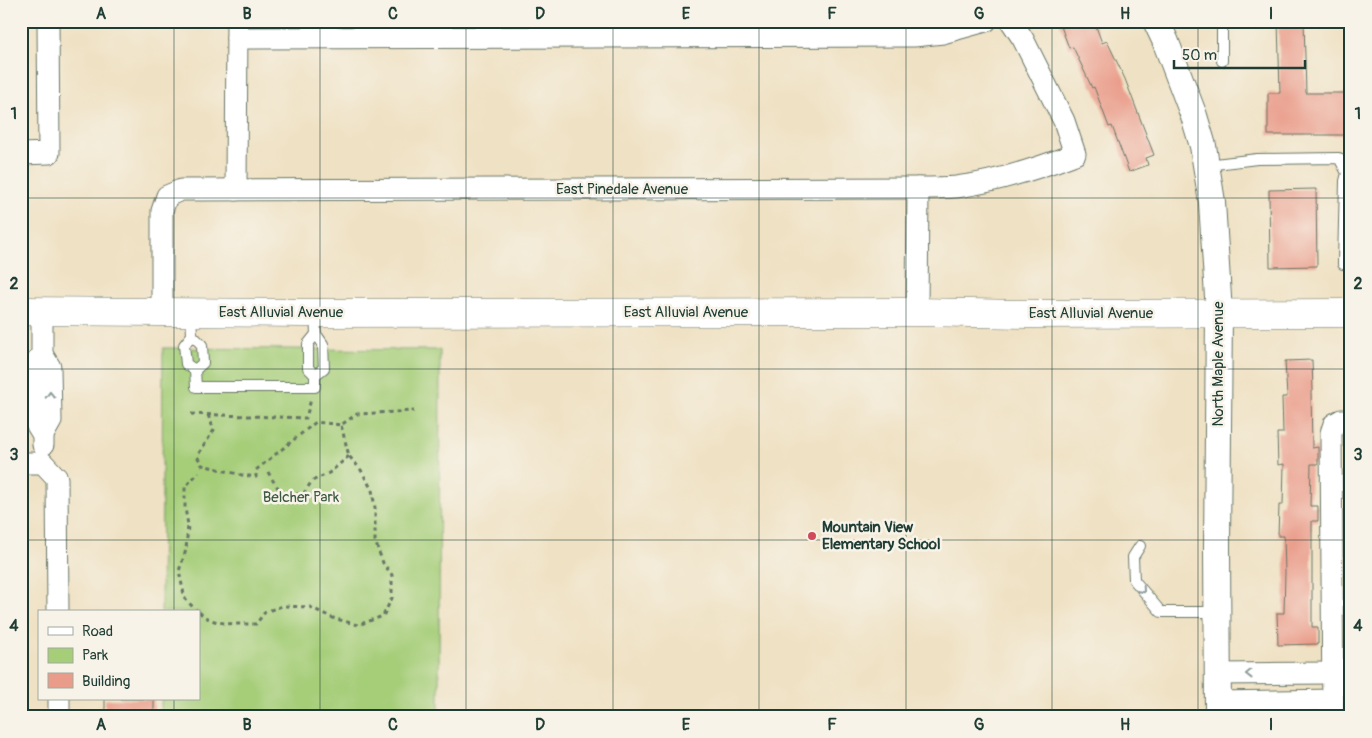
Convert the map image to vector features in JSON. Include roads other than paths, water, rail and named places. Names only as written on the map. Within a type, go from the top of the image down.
[{"type":"main road","name":"East Alluvial Avenue","points":[[31,311],[162,312],[192,324],[917,312],[1029,314],[1351,313]]},
{"type":"street","points":[[21,154],[49,154],[48,21]]},
{"type":"street","points":[[236,190],[237,29],[914,36],[943,33],[986,21]]},
{"type":"street","name":"East Pinedale Avenue","points":[[162,312],[162,211],[166,196],[181,190],[918,188],[956,187],[998,179],[1039,168],[1075,154],[1064,121],[1024,39],[1012,21]]},
{"type":"street","name":"North Maple Avenue","points":[[1156,21],[1194,116],[1207,164],[1212,202],[1219,313],[1218,709]]},
{"type":"street","points":[[917,312],[918,188]]},
{"type":"street","points":[[31,311],[42,354],[50,367],[51,421],[43,435],[43,463],[57,478],[58,610]]},
{"type":"street","points":[[1218,709],[1282,701],[1333,709],[1331,433],[1334,424],[1341,420],[1351,420]]},
{"type":"street","points":[[21,463],[43,463]]},
{"type":"street","points":[[1218,674],[1332,673]]},
{"type":"street","points":[[1282,674],[1282,701]]},
{"type":"street","points":[[59,700],[59,717]]},
{"type":"lane","points":[[1222,21],[1222,61]]},
{"type":"lane","points":[[1207,164],[1257,159],[1340,158],[1349,173],[1345,180],[1344,264]]},
{"type":"lane","points":[[195,370],[196,387],[315,387],[315,375],[308,368],[308,344],[315,323]]},
{"type":"lane","points":[[315,323],[323,344],[324,368],[315,375]]},
{"type":"lane","points":[[192,324],[184,344],[186,364],[195,370]]},
{"type":"lane","points":[[192,324],[202,345],[203,363],[195,370]]},
{"type":"lane","points":[[1140,546],[1133,557],[1134,580],[1161,612],[1217,612]]},
{"type":"place","name":"Mountain View Elementary School","points":[[812,536]]},
{"type":"park label","name":"Belcher Park","points":[[301,497]]}]
